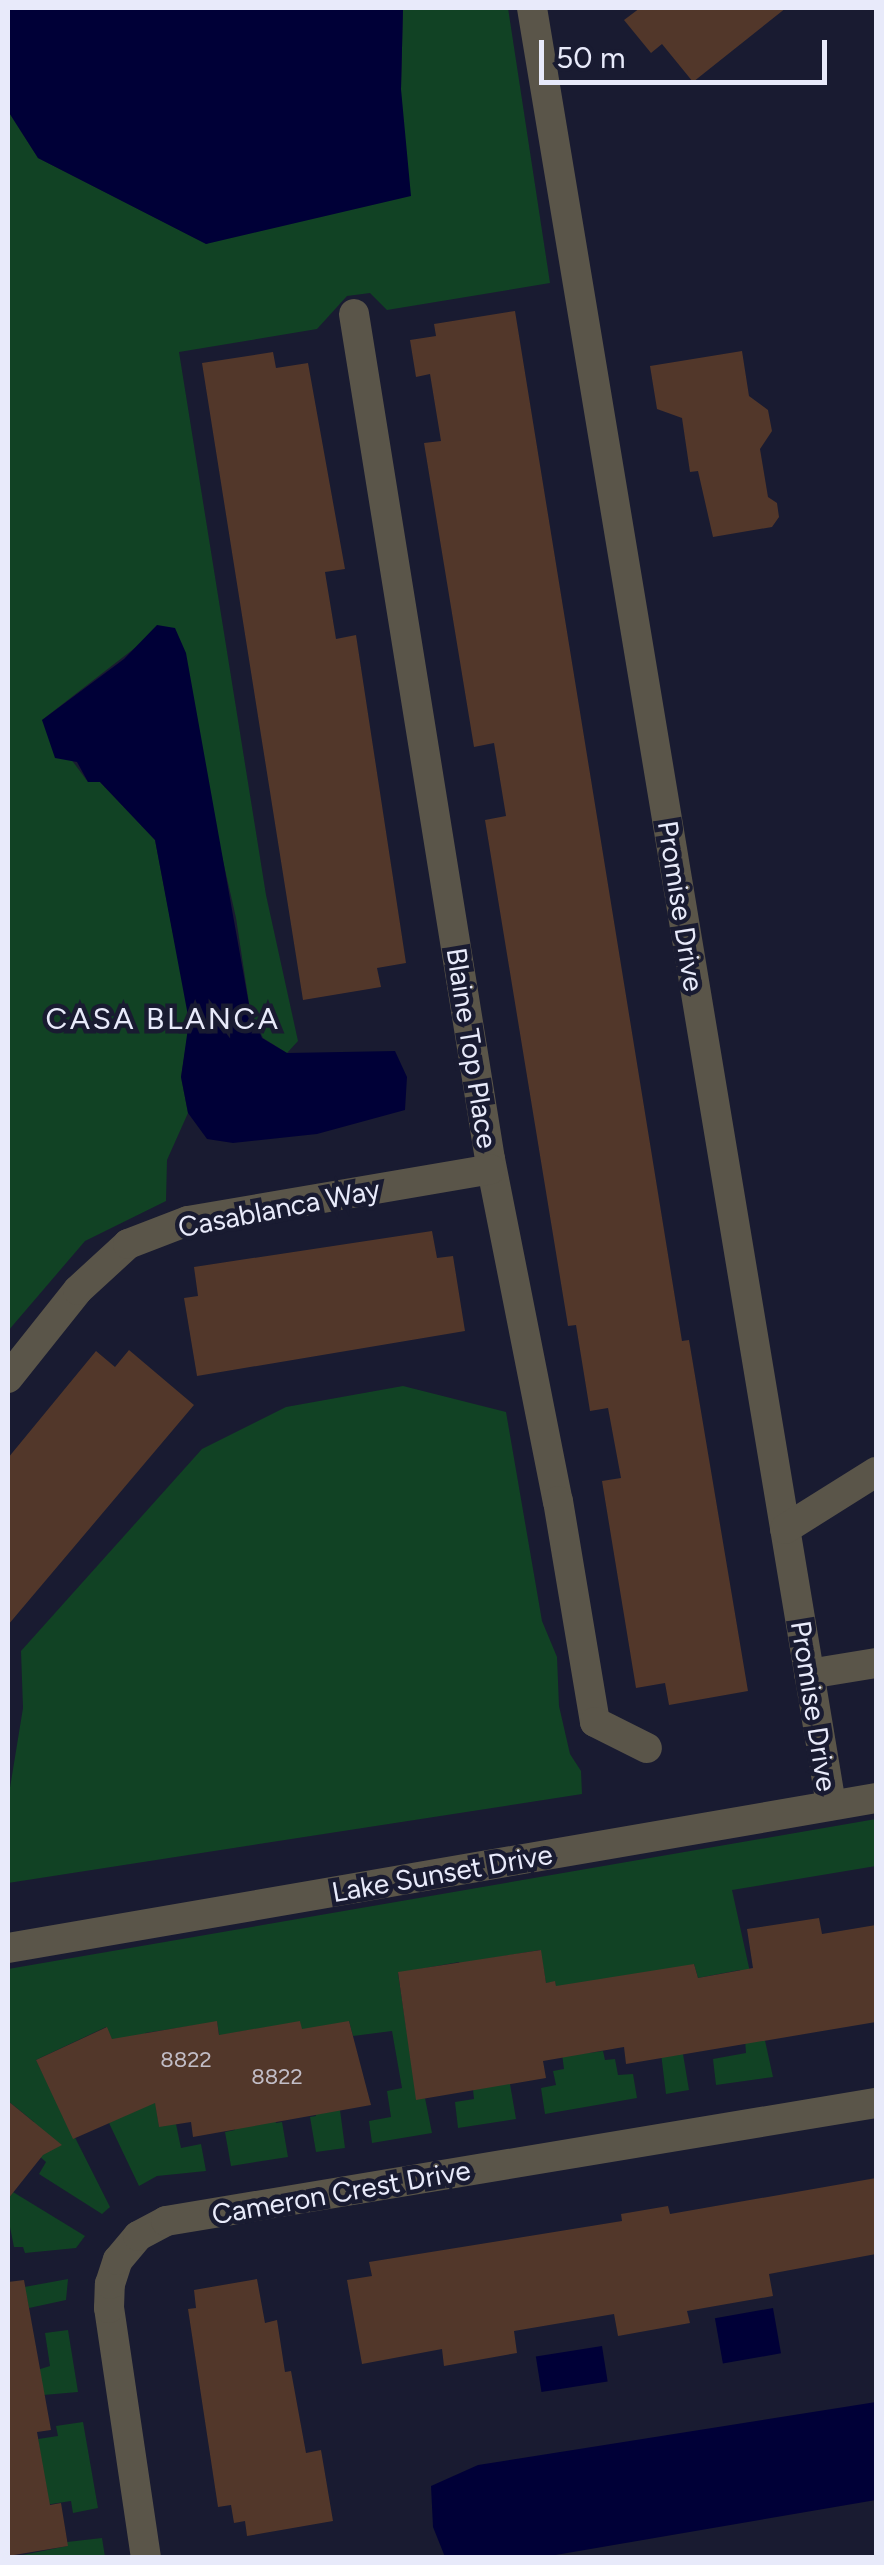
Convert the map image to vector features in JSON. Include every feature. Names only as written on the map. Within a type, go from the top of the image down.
[{"type":"street","name":"Promise Drive","points":[[532,8],[830,1806]]},
{"type":"street","name":"Blaine Top Place","points":[[354,314],[492,1169],[558,1501],[595,1722],[648,1748]]},
{"type":"street","name":"Casablanca Way","points":[[8,1378],[78,1290],[128,1244],[188,1221],[492,1169]]},
{"type":"street","points":[[785,1528],[876,1472]]},
{"type":"street","points":[[808,1674],[876,1663]]},
{"type":"street","name":"Lake Sunset Drive","points":[[8,1948],[876,1798]]},
{"type":"street","name":"Cameron Crest Drive","points":[[146,2558],[109,2308],[110,2284],[118,2260],[138,2236],[166,2221],[876,2103]]},
{"type":"green space","points":[[403,8],[508,8],[550,283],[387,310],[370,293],[347,296],[317,329],[179,352],[266,895],[298,1041],[287,1053],[263,1038],[250,1010],[236,918],[211,808],[149,637],[42,720],[88,782],[100,782],[155,840],[190,1021],[181,1077],[188,1113],[167,1160],[166,1201],[85,1241],[8,1331],[8,111],[38,158],[207,244],[401,89]]},
{"type":"green space","points":[[403,1386],[506,1412],[542,1621],[557,1657],[559,1706],[570,1754],[581,1771],[582,1794],[8,1883],[8,1800],[23,1708],[21,1651],[202,1449],[286,1407]]},
{"type":"green space","points":[[876,1819],[876,1866],[732,1890],[773,2077],[716,2085],[713,2059],[746,2053],[740,1970],[698,1978],[694,1964],[683,2054],[689,2090],[666,2094],[651,1972],[589,2053],[603,2051],[605,2060],[615,2059],[618,2075],[633,2074],[637,2098],[545,2114],[541,2088],[556,2085],[553,2071],[564,2069],[562,2054],[567,2052],[555,1982],[546,1983],[540,1950],[487,1959],[504,2084],[510,2084],[516,2119],[458,2128],[455,2102],[474,2099],[459,1962],[398,1973],[417,2099],[425,2098],[432,2133],[372,2143],[369,2121],[391,2117],[387,2091],[402,2088],[392,2031],[353,2036],[349,2021],[340,2110],[345,2148],[316,2152],[310,2117],[316,2116],[300,2022],[238,2032],[273,2103],[276,2123],[282,2122],[288,2157],[231,2166],[225,2132],[235,2130],[217,2022],[145,2033],[159,2126],[176,2124],[181,2148],[201,2144],[206,2171],[157,2176],[139,2186],[109,2123],[137,2091],[106,2027],[36,2060],[110,2207],[102,2214],[39,2174],[46,2162],[30,2148],[24,2134],[34,2122],[8,2101],[8,1969]]},
{"type":"green space","points":[[13,2192],[85,2236],[76,2248],[25,2253],[23,2247],[14,2247],[8,2217],[8,2199]]},
{"type":"green space","points":[[68,2279],[66,2300],[29,2308],[27,2299],[8,2303],[8,2290]]},
{"type":"green space","points":[[68,2330],[78,2392],[8,2398],[8,2379],[50,2366],[45,2333]]},
{"type":"green space","points":[[83,2422],[98,2508],[73,2513],[71,2501],[45,2505],[30,2478],[8,2481],[8,2464],[41,2459],[38,2439],[58,2436],[56,2426]]},
{"type":"green space","points":[[102,2538],[105,2557],[8,2558],[67,2546],[67,2542]]},
{"type":"shaded area","points":[[8,8],[403,8],[401,89],[411,196],[206,244],[38,158],[8,111]]},
{"type":"shaded area","points":[[157,625],[175,628],[186,653],[250,1010],[262,1038],[287,1053],[395,1051],[407,1077],[405,1110],[317,1134],[233,1143],[207,1139],[188,1113],[181,1077],[189,1021],[155,840],[100,782],[88,782],[77,762],[55,758],[42,720],[124,659]]},
{"type":"shaded area","points":[[773,2308],[781,2353],[723,2364],[715,2318]]},
{"type":"shaded area","points":[[602,2346],[608,2382],[541,2392],[536,2356]]},
{"type":"shaded area","points":[[876,2402],[876,2500],[544,2557],[445,2557],[433,2527],[431,2486],[478,2465]]},
{"type":"building","points":[[640,8],[786,8],[693,82],[662,44],[651,53],[624,20]]},
{"type":"building","points":[[515,311],[682,1341],[689,1340],[748,1691],[669,1705],[665,1683],[636,1688],[602,1481],[621,1478],[608,1408],[590,1411],[576,1325],[568,1326],[485,820],[506,816],[494,743],[474,747],[424,443],[441,441],[430,374],[416,377],[410,340],[436,336],[434,324]]},
{"type":"building","points":[[742,351],[749,396],[768,410],[772,431],[760,449],[768,497],[777,503],[779,517],[772,527],[713,537],[698,471],[690,472],[682,418],[657,409],[650,366]]},
{"type":"building","points":[[273,352],[276,368],[308,363],[345,569],[325,572],[336,639],[356,635],[406,963],[377,968],[381,987],[303,1000],[202,363]]},
{"type":"building","points":[[432,1231],[437,1258],[453,1256],[465,1331],[197,1376],[184,1298],[198,1296],[194,1267]]},
{"type":"building","points":[[129,1350],[194,1405],[8,1625],[8,1458],[96,1351],[115,1367]]},
{"type":"building","points":[[819,1918],[822,1934],[876,1925],[876,2022],[626,2064],[624,2047],[543,2061],[546,2078],[416,2100],[398,1972],[541,1950],[546,1983],[555,1981],[556,1986],[694,1964],[698,1978],[753,1968],[747,1929]]},
{"type":"building","points":[[217,2021],[219,2035],[300,2021],[302,2029],[349,2021],[371,2105],[193,2137],[191,2122],[159,2127],[155,2103],[73,2139],[36,2060],[107,2027],[112,2039]]},
{"type":"building","points":[[8,2101],[62,2145],[43,2155],[8,2199]]},
{"type":"building","points":[[876,2178],[876,2254],[769,2274],[773,2296],[687,2311],[690,2323],[618,2336],[614,2314],[514,2331],[517,2353],[444,2366],[442,2349],[362,2364],[347,2280],[372,2276],[369,2262],[622,2221],[621,2214],[668,2206],[670,2214]]},
{"type":"building","points":[[257,2279],[265,2323],[277,2320],[285,2372],[291,2371],[306,2453],[321,2450],[333,2521],[247,2536],[245,2521],[234,2523],[231,2505],[218,2507],[188,2309],[196,2308],[194,2290]]},
{"type":"building","points":[[24,2280],[51,2430],[37,2432],[50,2505],[61,2503],[68,2546],[8,2556],[8,2282]]},
{"type":"district","name":"CASA BLANCA","points":[[163,1019]]}]
